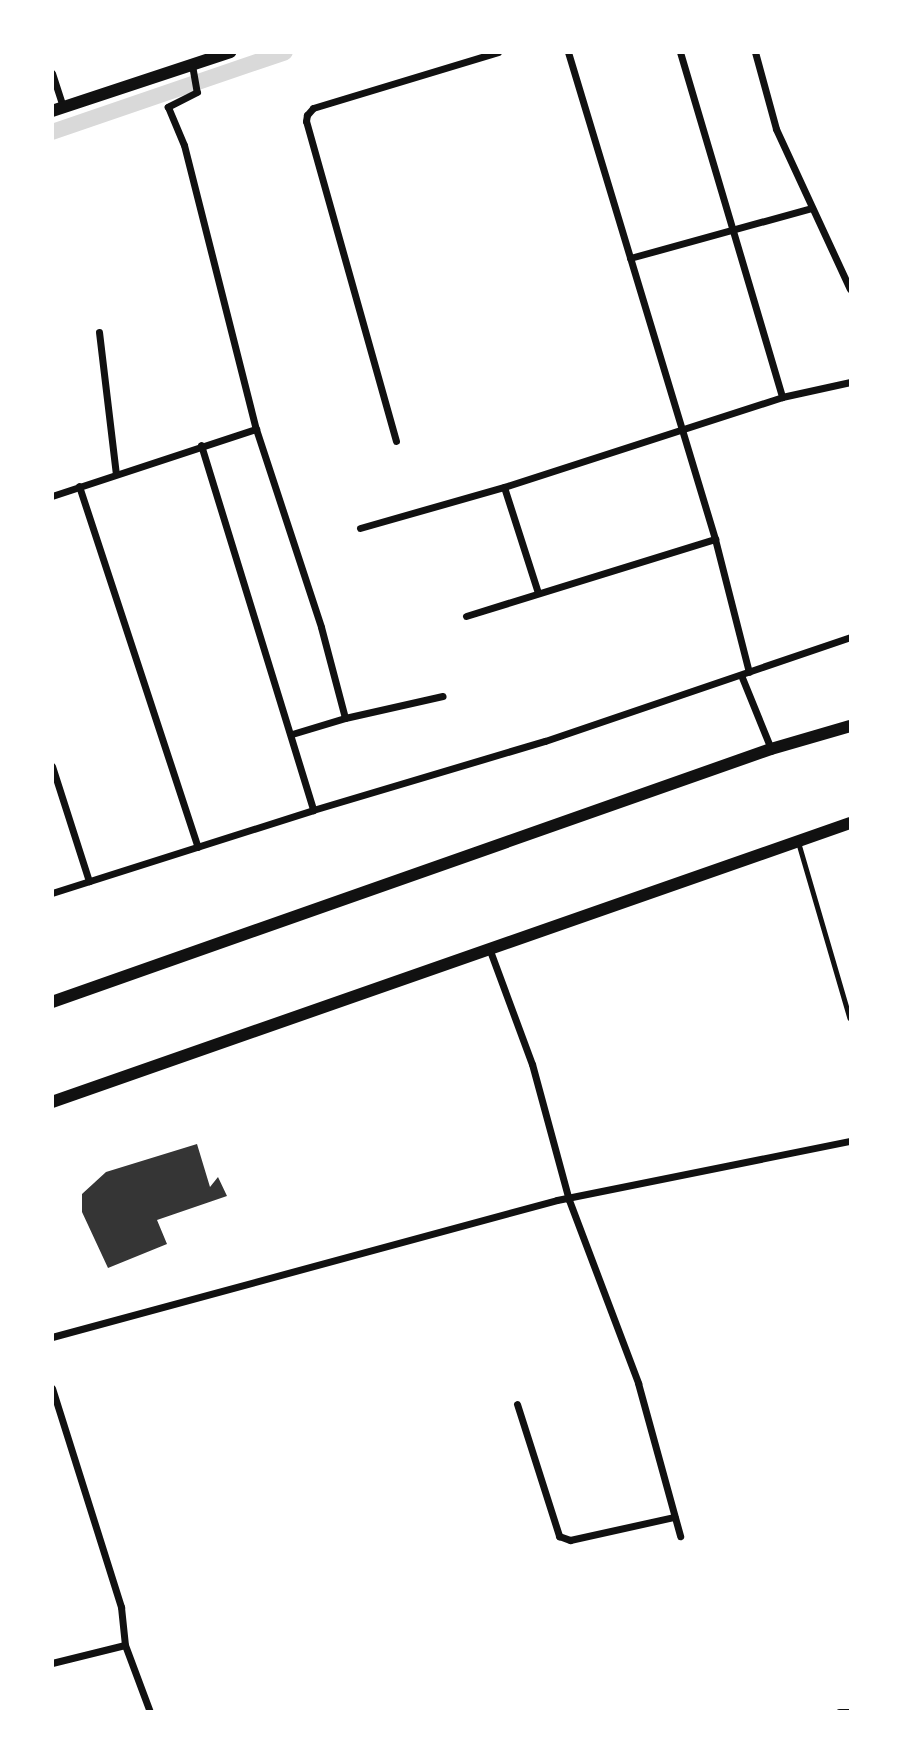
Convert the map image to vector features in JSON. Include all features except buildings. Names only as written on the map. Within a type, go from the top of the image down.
[{"type":"street","points":[[52,73],[58,109],[193,70],[230,52]]},
{"type":"street","points":[[396,441],[307,116],[313,108],[498,52]]},
{"type":"street","points":[[568,52],[715,538],[745,674],[771,749]]},
{"type":"street","points":[[680,52],[782,397]]},
{"type":"street","points":[[755,52],[776,129],[850,289]]},
{"type":"street","points":[[193,70],[197,92],[168,107],[184,145],[256,429],[321,627],[345,718]]},
{"type":"street","points":[[630,258],[811,208]]},
{"type":"street","points":[[99,332],[116,474]]},
{"type":"street","points":[[360,528],[504,487],[782,397],[850,382]]},
{"type":"street","points":[[52,496],[256,429]]},
{"type":"street","points":[[201,445],[292,734],[313,810]]},
{"type":"street","points":[[79,486],[198,847]]},
{"type":"street","points":[[504,487],[538,593]]},
{"type":"street","points":[[466,616],[715,538]]},
{"type":"street","points":[[52,893],[313,810],[545,741],[850,637]]},
{"type":"street","points":[[292,734],[345,718],[443,696]]},
{"type":"street","points":[[52,1002],[771,749],[850,726]]},
{"type":"street","points":[[52,766],[89,881]]},
{"type":"street","points":[[52,1102],[850,823]]},
{"type":"street","points":[[489,948],[532,1064],[568,1198],[638,1383],[680,1536]]},
{"type":"street","points":[[52,1337],[568,1198],[850,1141]]},
{"type":"street","points":[[52,1388],[121,1607],[125,1645],[150,1712]]},
{"type":"street","points":[[517,1404],[559,1536],[570,1540],[674,1517]]},
{"type":"street","points":[[52,1663],[125,1645]]},
{"type":"street","points":[[839,1712],[850,1712]]},
{"type":"lane","points":[[797,840],[850,1018]]},
{"type":"waterway","points":[[52,132],[285,52]]}]
